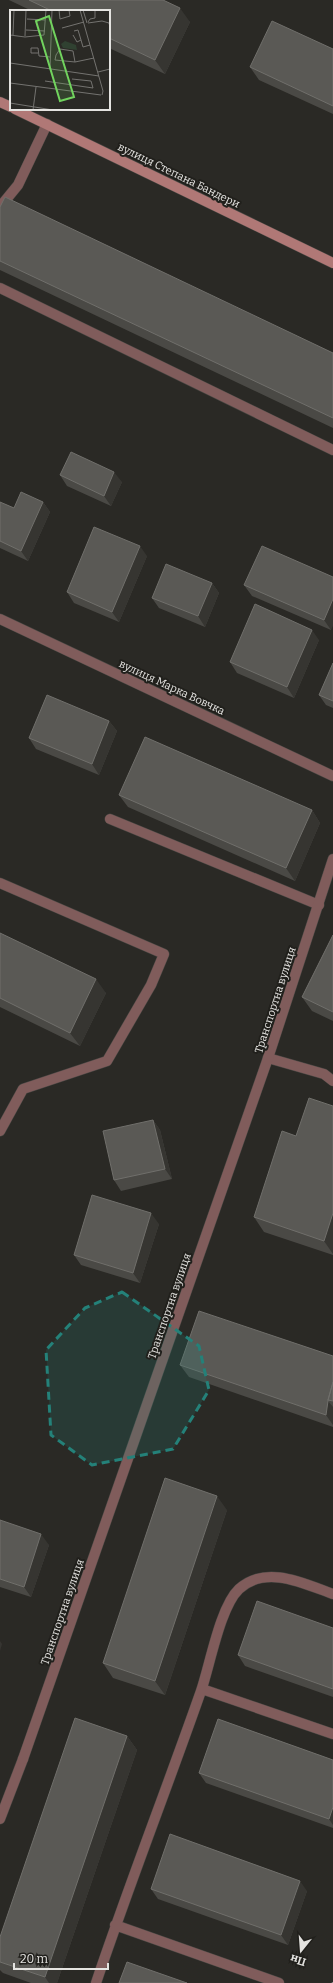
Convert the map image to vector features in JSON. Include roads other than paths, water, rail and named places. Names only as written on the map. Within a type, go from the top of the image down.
[{"type":"main road","points":[[0,102],[10,107]]},
{"type":"main road","name":"вулиця Степана Бандери","points":[[17,110],[333,262]]},
{"type":"street","points":[[0,207],[18,185],[48,124]]},
{"type":"street","points":[[0,288],[333,450]]},
{"type":"street","name":"вулиця Марка Вовчка","points":[[0,619],[333,776]]},
{"type":"street","points":[[110,819],[319,905]]},
{"type":"street","name":"Транспортна вулиця","points":[[0,1819],[23,1759],[268,1058],[333,859]]},
{"type":"street","points":[[0,883],[164,954],[151,985],[107,1061],[23,1089],[0,1131]]},
{"type":"street","points":[[268,1058],[324,1074],[333,1081]]},
{"type":"street","points":[[96,1983],[202,1689],[220,1626],[239,1590],[251,1582],[267,1578],[286,1578],[333,1594]]},
{"type":"street","points":[[202,1689],[333,1734]]},
{"type":"street","points":[[116,1925],[279,1983]]}]
